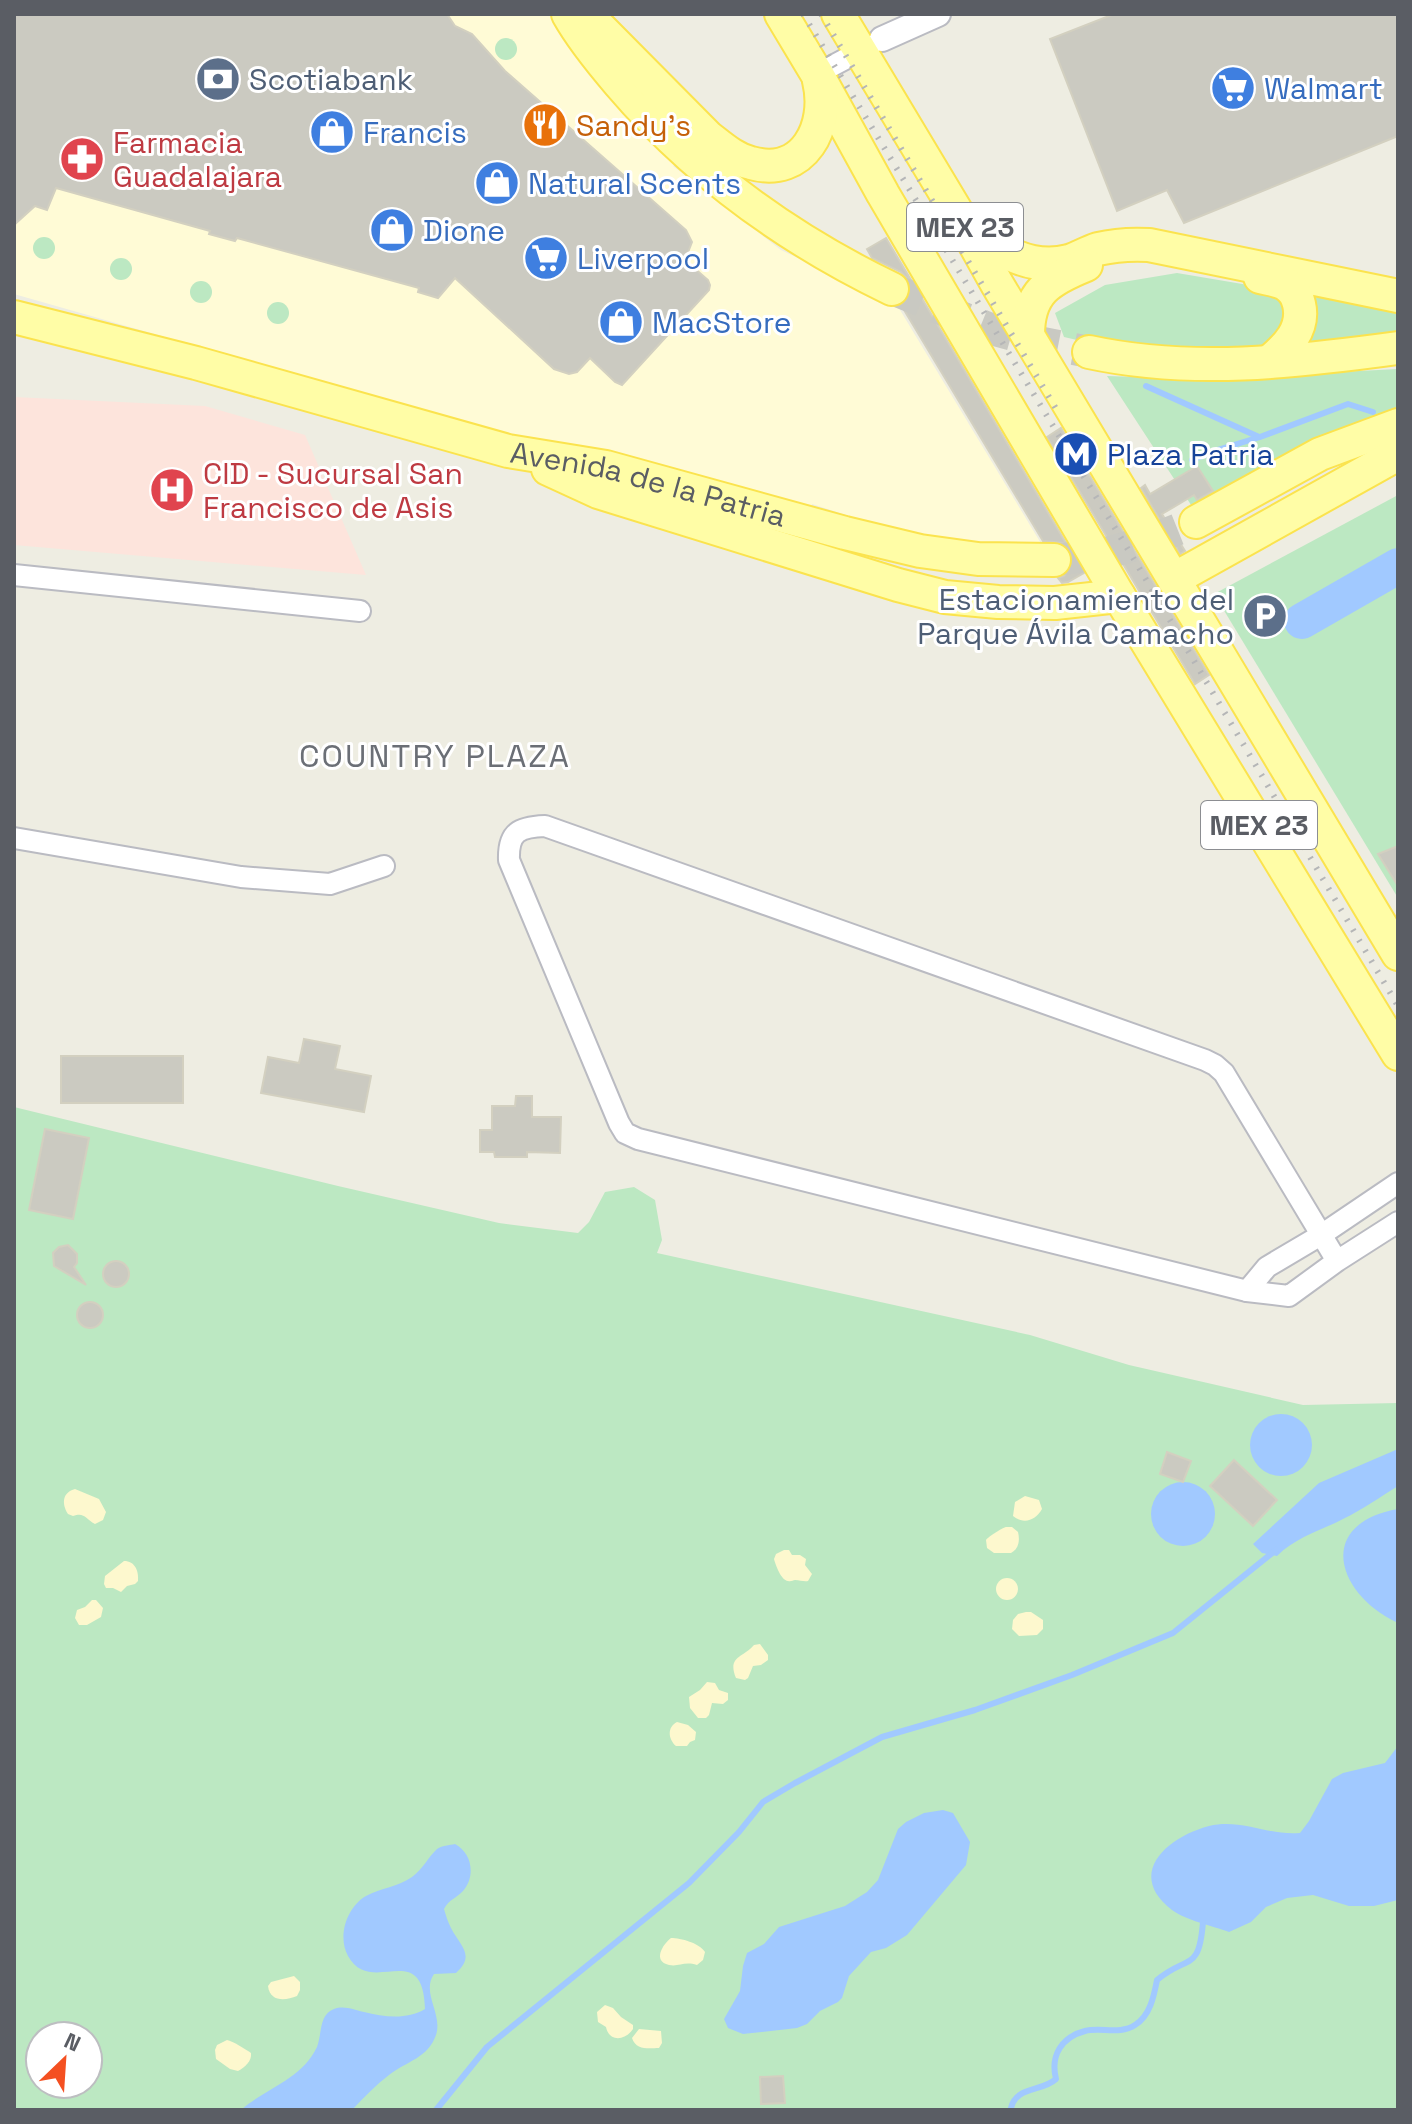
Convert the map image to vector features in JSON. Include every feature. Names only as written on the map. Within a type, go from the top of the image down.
[{"type":"main road","points":[[568,14],[600,60],[638,105],[714,178],[792,234],[892,289]]},
{"type":"main road","points":[[586,14],[708,137],[727,152],[750,163],[774,166],[788,162],[809,146],[822,111],[822,92],[817,74]]},
{"type":"main road","name":"MEX 23","points":[[781,14],[1119,596],[1398,1054]]},
{"type":"main road","name":"MEX 23","points":[[838,14],[871,45],[958,214],[1028,335],[1398,954]]},
{"type":"main road","points":[[958,214],[999,248],[1012,256],[1035,262],[1058,263],[1114,246],[1149,245],[1398,296]]},
{"type":"main road","points":[[1028,335],[1030,309],[1049,283],[1091,263],[1153,254],[1276,280],[1291,289],[1298,303],[1299,325],[1289,344],[1269,362]]},
{"type":"main road","name":"Avenida de la Patria","points":[[14,317],[196,363],[508,451],[606,467],[920,551],[978,559],[1054,560]]},
{"type":"main road","points":[[1089,352],[1136,361],[1203,365],[1337,357],[1398,348]]},
{"type":"main road","points":[[1196,522],[1320,454],[1398,425]]},
{"type":"main road","points":[[508,451],[598,492],[945,597],[1055,603],[1119,596]]},
{"type":"main road","points":[[1174,579],[1398,454]]},
{"type":"main road","points":[[1192,715],[1253,794],[1265,802],[1275,800],[1283,784],[1277,750]]},
{"type":"street","points":[[817,74],[938,14]]},
{"type":"street","points":[[14,575],[360,611]]},
{"type":"street","points":[[1337,1261],[1224,1073],[1215,1065],[545,826],[529,827],[516,834],[508,844],[509,860],[619,1123],[625,1133],[638,1139],[1247,1291],[1289,1296],[1398,1222]]},
{"type":"street","points":[[14,838],[241,877],[315,883],[330,884],[384,866]]},
{"type":"street","points":[[1247,1291],[1267,1267],[1398,1183]]},
{"type":"shaded area","points":[[14,14],[554,14],[683,158],[673,166],[781,250],[897,305],[1042,545],[952,541],[892,530],[812,504],[807,520],[14,294]]},
{"type":"shaded area","name":"CID - Sucursal San Francisco de Asis","points":[[14,397],[205,406],[305,435],[366,575],[14,545]]},
{"type":"green space","points":[[506,38],[514,41],[517,49],[514,57],[506,60],[498,57],[495,49],[498,41]]},
{"type":"green space","points":[[44,237],[52,240],[55,248],[52,256],[44,259],[36,256],[33,248],[36,240]]},
{"type":"green space","points":[[121,258],[129,261],[132,269],[129,277],[121,280],[113,277],[110,269],[113,261]]},
{"type":"green space","points":[[1177,273],[1398,310],[1398,341],[1235,352],[1107,347],[1064,337],[1055,313],[1105,285]]},
{"type":"green space","points":[[201,281],[209,284],[212,292],[209,300],[201,303],[193,300],[190,292],[193,284]]},
{"type":"green space","points":[[278,302],[286,305],[289,313],[286,321],[278,324],[270,321],[267,313],[270,305]]},
{"type":"green space","points":[[1398,369],[1398,415],[1195,511],[1107,376],[1204,379]]},
{"type":"green space","points":[[1398,495],[1398,898],[1214,594]]},
{"type":"green space","points":[[14,1107],[499,1223],[578,1233],[589,1222],[605,1192],[634,1187],[655,1200],[662,1240],[657,1253],[1030,1335],[1129,1365],[1303,1405],[1398,1403],[1398,2110],[14,2110]]},
{"type":"sand","points":[[75,1489],[99,1499],[106,1512],[103,1520],[95,1524],[83,1515],[68,1514],[64,1498]]},
{"type":"sand","points":[[1025,1496],[1039,1500],[1042,1509],[1025,1521],[1013,1516],[1015,1502]]},
{"type":"sand","points":[[1006,1527],[1018,1532],[1017,1547],[1011,1553],[994,1553],[987,1548],[986,1540]]},
{"type":"sand","points":[[784,1550],[806,1559],[805,1565],[812,1574],[808,1581],[789,1581],[781,1575],[774,1559]]},
{"type":"sand","points":[[124,1561],[136,1567],[138,1581],[121,1592],[106,1588],[105,1576]]},
{"type":"sand","points":[[1007,1578],[1015,1581],[1018,1589],[1015,1597],[1007,1600],[999,1597],[996,1589],[999,1581]]},
{"type":"sand","points":[[92,1600],[103,1608],[101,1617],[87,1625],[79,1625],[75,1618],[77,1610]]},
{"type":"sand","points":[[1026,1612],[1043,1620],[1043,1629],[1037,1635],[1019,1636],[1012,1629],[1013,1620],[1018,1614]]},
{"type":"sand","points":[[760,1644],[768,1660],[753,1666],[745,1680],[736,1678],[735,1661],[754,1645]]},
{"type":"sand","points":[[707,1682],[715,1683],[719,1690],[728,1693],[728,1700],[723,1704],[712,1703],[709,1715],[698,1718],[690,1708],[689,1697]]},
{"type":"sand","points":[[677,1722],[688,1725],[696,1732],[695,1740],[687,1746],[676,1746],[671,1740],[670,1730]]},
{"type":"sand","points":[[671,1938],[699,1946],[705,1952],[703,1960],[697,1965],[664,1963],[661,1952]]},
{"type":"sand","points":[[294,1976],[300,1982],[297,1996],[275,1998],[269,1991],[271,1982]]},
{"type":"sand","points":[[605,2005],[633,2025],[630,2033],[622,2038],[614,2037],[598,2022],[597,2012]]},
{"type":"sand","points":[[639,2029],[661,2031],[659,2048],[637,2045],[632,2038]]},
{"type":"sand","points":[[227,2040],[251,2053],[248,2064],[238,2071],[216,2059],[217,2045]]},
{"type":"water","points":[[1398,558],[1398,582],[1330,619],[1319,611],[1323,604]]},
{"type":"water","points":[[1281,1414],[1293,1416],[1303,1423],[1310,1433],[1310,1457],[1303,1467],[1293,1474],[1281,1476],[1269,1474],[1259,1467],[1252,1457],[1250,1445],[1252,1433],[1259,1423],[1269,1416]]},
{"type":"water","points":[[1398,1449],[1398,1486],[1350,1515],[1300,1539],[1277,1556],[1262,1553],[1253,1544],[1319,1483]]},
{"type":"water","points":[[1177,1482],[1189,1482],[1206,1491],[1213,1502],[1213,1526],[1206,1537],[1189,1546],[1177,1546],[1165,1541],[1156,1532],[1151,1520],[1151,1508],[1156,1496],[1165,1487]]},
{"type":"water","points":[[1398,1509],[1398,1623],[1377,1611],[1360,1595],[1349,1579],[1344,1561],[1345,1544],[1354,1529],[1371,1517]]},
{"type":"water","points":[[1398,1746],[1398,1900],[1374,1906],[1349,1906],[1313,1895],[1287,1898],[1266,1907],[1251,1922],[1229,1932],[1178,1914],[1158,1897],[1152,1883],[1152,1871],[1166,1848],[1179,1839],[1193,1831],[1221,1824],[1300,1833],[1332,1779],[1343,1773],[1385,1763]]},
{"type":"water","points":[[943,1810],[953,1813],[970,1842],[966,1865],[907,1935],[886,1948],[871,1952],[849,1976],[842,1998],[820,2011],[807,2024],[797,2028],[743,2034],[728,2028],[724,2019],[740,1991],[747,1953],[764,1944],[779,1927],[845,1906],[867,1892],[878,1880],[898,1829],[924,1813]]},
{"type":"water","points":[[455,1844],[468,1859],[470,1879],[463,1891],[444,1909],[466,1956],[456,1973],[434,1974],[431,1981],[437,2027],[428,2049],[384,2079],[352,2110],[241,2110],[302,2067],[317,2047],[323,2020],[329,2012],[346,2008],[395,2016],[411,2015],[425,2009],[422,1988],[415,1976],[406,1972],[369,1972],[358,1967],[348,1956],[344,1931],[349,1915],[359,1901],[407,1880],[437,1849]]},
{"type":"building","points":[[14,14],[447,14],[455,26],[472,34],[505,71],[686,230],[692,242],[685,260],[708,280],[709,290],[622,385],[590,358],[577,372],[569,374],[554,369],[455,278],[438,298],[418,292],[419,288],[237,238],[235,241],[209,234],[210,231],[56,188],[47,210],[35,206],[14,225]]},
{"type":"building","name":"Walmart","points":[[1114,14],[1398,14],[1398,136],[1184,223],[1167,190],[1117,211],[1050,39]]},
{"type":"building","points":[[886,238],[1070,550],[1063,543],[1043,541],[901,305],[909,297],[911,287],[908,279],[901,272],[872,258],[867,249]]},
{"type":"building","points":[[1061,428],[1209,675],[1195,684],[1047,437]]},
{"type":"building","points":[[1197,466],[1213,491],[1197,500],[1194,495],[1162,514],[1185,551],[1180,554],[1141,488],[1145,485],[1150,494]]},
{"type":"building","points":[[1071,552],[1084,573],[1062,583],[1058,578],[1071,569]]},
{"type":"building","points":[[1398,846],[1398,886],[1378,854]]},
{"type":"building","points":[[304,1039],[340,1046],[335,1069],[371,1076],[364,1112],[261,1093],[268,1057],[299,1063]]},
{"type":"building","points":[[61,1056],[183,1056],[183,1103],[61,1103]]},
{"type":"building","points":[[516,1096],[532,1096],[532,1117],[561,1117],[560,1153],[527,1152],[527,1157],[495,1157],[494,1152],[480,1152],[480,1130],[492,1130],[492,1106],[515,1106]]},
{"type":"building","points":[[45,1129],[89,1138],[73,1219],[29,1210]]},
{"type":"building","points":[[68,1245],[77,1254],[74,1267],[86,1285],[54,1266],[53,1253],[59,1247]]},
{"type":"building","points":[[116,1261],[125,1265],[129,1274],[125,1283],[116,1287],[107,1283],[103,1274],[107,1265]]},
{"type":"building","points":[[90,1302],[99,1306],[103,1315],[99,1324],[90,1328],[81,1324],[77,1315],[81,1306]]},
{"type":"building","points":[[1167,1452],[1191,1461],[1183,1482],[1160,1474]]},
{"type":"building","points":[[1234,1460],[1277,1500],[1253,1526],[1210,1486]]},
{"type":"building","points":[[783,2076],[785,2103],[761,2104],[760,2077]]},
{"type":"waterway","points":[[1146,386],[1259,437]]},
{"type":"waterway","points":[[1192,460],[1348,404],[1373,412]]},
{"type":"waterway","points":[[1302,621],[1398,566]]},
{"type":"waterway","points":[[436,2110],[487,2047],[689,1883],[739,1832],[763,1802],[882,1737],[975,1710],[1072,1675],[1173,1633],[1276,1550]]},
{"type":"waterway","points":[[1011,2108],[1018,2096],[1056,2079],[1056,2055],[1064,2042],[1085,2031],[1123,2030],[1140,2021],[1150,2005],[1157,1980],[1195,1956],[1203,1922]]},
{"type":"tunnel","points":[[892,289],[988,328],[1089,352]]},
{"type":"tunnel","points":[[1054,560],[1103,554],[1146,542],[1196,522]]},
{"type":"railway","points":[[803,14],[1135,561],[1398,1006]]},
{"type":"railway","points":[[821,14],[1058,412]]},
{"type":"place","name":"Scotiabank","points":[[218,79]]},
{"type":"place","name":"Walmart","points":[[1233,88]]},
{"type":"place","name":"Sandy's","points":[[545,125]]},
{"type":"place","name":"Francis","points":[[332,132]]},
{"type":"place","name":"Farmacia Guadalajara","points":[[82,159]]},
{"type":"place","name":"Natural Scents","points":[[497,183]]},
{"type":"place","name":"Dione","points":[[392,230]]},
{"type":"place","name":"Liverpool","points":[[546,258]]},
{"type":"place","name":"MacStore","points":[[621,322]]},
{"type":"place","name":"Plaza Patria","points":[[1076,454]]},
{"type":"place","name":"CID - Sucursal San Francisco de Asis","points":[[172,490]]},
{"type":"place","name":"Estacionamiento del Parque Ávila Camacho","points":[[1265,616]]},
{"type":"district","name":"COUNTRY PLAZA","points":[[435,756]]}]
